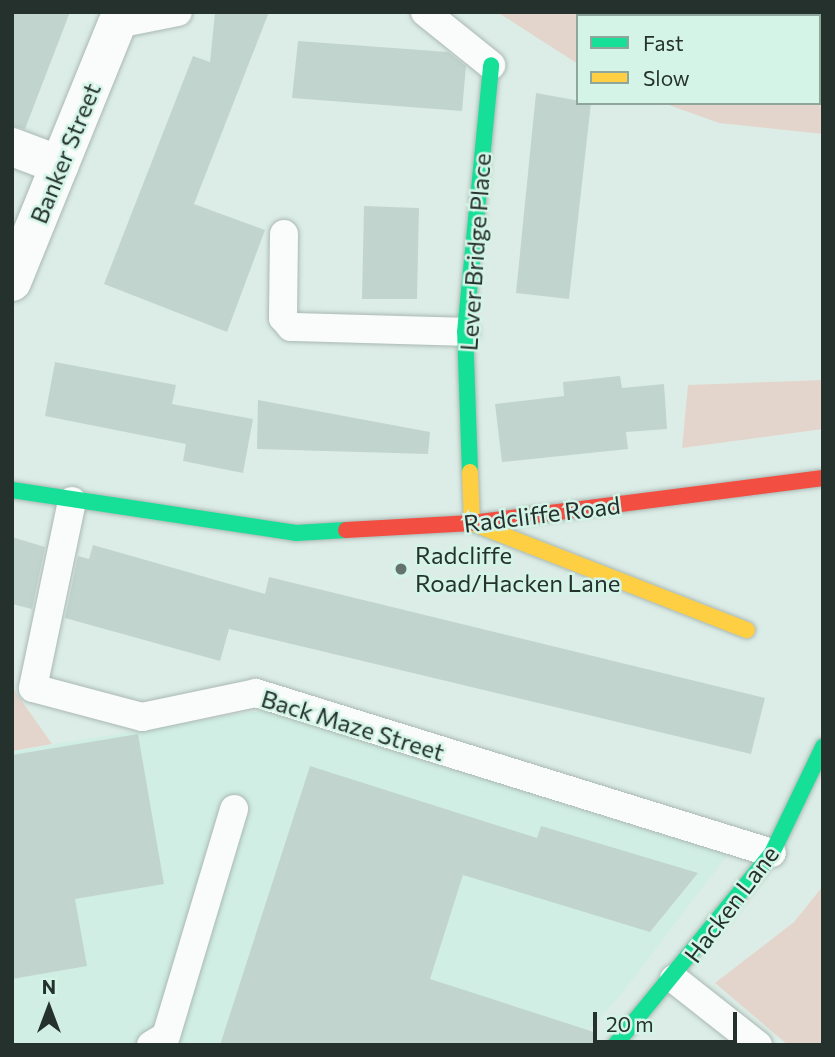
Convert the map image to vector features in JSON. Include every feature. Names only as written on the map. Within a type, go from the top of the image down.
[{"type":"street","name":"Banker Street","points":[[12,282],[117,24]]},
{"type":"street","name":"Lever Bridge Place","points":[[472,523],[465,332],[491,65]]},
{"type":"street","points":[[12,147],[60,165]]},
{"type":"street","name":"Radcliffe Road","points":[[12,489],[296,533],[472,523],[823,478]]},
{"type":"street","points":[[472,523],[747,631]]},
{"type":"street","name":"Hacken Lane","points":[[615,1045],[674,979],[772,853],[823,747]]},
{"type":"lane","points":[[117,24],[178,12]]},
{"type":"lane","points":[[425,12],[491,65]]},
{"type":"lane","points":[[284,234],[283,318],[291,327],[465,332]]},
{"type":"lane","name":"Back Maze Street","points":[[72,500],[33,688],[142,717],[256,693],[772,853]]},
{"type":"lane","points":[[151,1045],[166,1036],[234,809]]},
{"type":"lane","points":[[674,979],[758,1045]]},
{"type":"shaded area","points":[[497,12],[823,12],[823,63],[821,14],[576,14],[576,63]]},
{"type":"shaded area","points":[[669,105],[821,105],[823,134],[719,123]]},
{"type":"shaded area","points":[[823,380],[823,429],[682,448],[688,385]]},
{"type":"shaded area","points":[[12,687],[52,744],[12,751]]},
{"type":"shaded area","points":[[272,709],[729,853],[619,997],[575,1045],[12,1045],[12,751]]},
{"type":"shaded area","points":[[823,886],[823,1045],[788,1045],[715,983],[794,922]]},
{"type":"building","points":[[12,12],[70,12],[25,129],[12,126]]},
{"type":"building","points":[[215,12],[269,12],[194,204],[265,230],[227,332],[104,284],[193,56],[210,62]]},
{"type":"building","points":[[298,41],[448,52],[466,66],[462,111],[292,98]]},
{"type":"building","points":[[536,93],[576,100],[576,105],[591,105],[569,299],[516,293]]},
{"type":"building","points":[[364,206],[419,208],[417,299],[362,299]]},
{"type":"building","points":[[55,362],[176,385],[172,404],[253,419],[243,473],[183,461],[186,444],[45,416]]},
{"type":"building","points":[[620,376],[622,388],[664,384],[667,429],[626,432],[628,449],[502,462],[495,404],[564,396],[563,382]]},
{"type":"building","points":[[258,400],[430,432],[428,454],[257,449]]},
{"type":"building","points":[[12,537],[45,547],[32,609],[12,604]]},
{"type":"building","points":[[93,545],[265,594],[269,577],[765,698],[751,754],[229,629],[220,661],[65,618],[78,556],[89,559]]},
{"type":"building","points":[[138,734],[164,884],[75,899],[87,966],[12,979],[12,755]]},
{"type":"building","points":[[310,766],[537,838],[541,826],[698,873],[650,932],[463,875],[430,979],[597,1033],[594,1045],[220,1045]]},
{"type":"traffic: fast","points":[[470,472],[465,332],[491,65]]},
{"type":"traffic: fast","points":[[12,490],[296,533],[346,530]]},
{"type":"traffic: fast","points":[[615,1045],[772,853],[823,747]]},
{"type":"traffic: slow","points":[[470,472],[472,523],[747,630]]},
{"type":"traffic: jam","points":[[346,530],[472,523],[823,478]]},
{"type":"place","name":"Radcliffe Road/Hacken Lane","points":[[401,569]]}]
